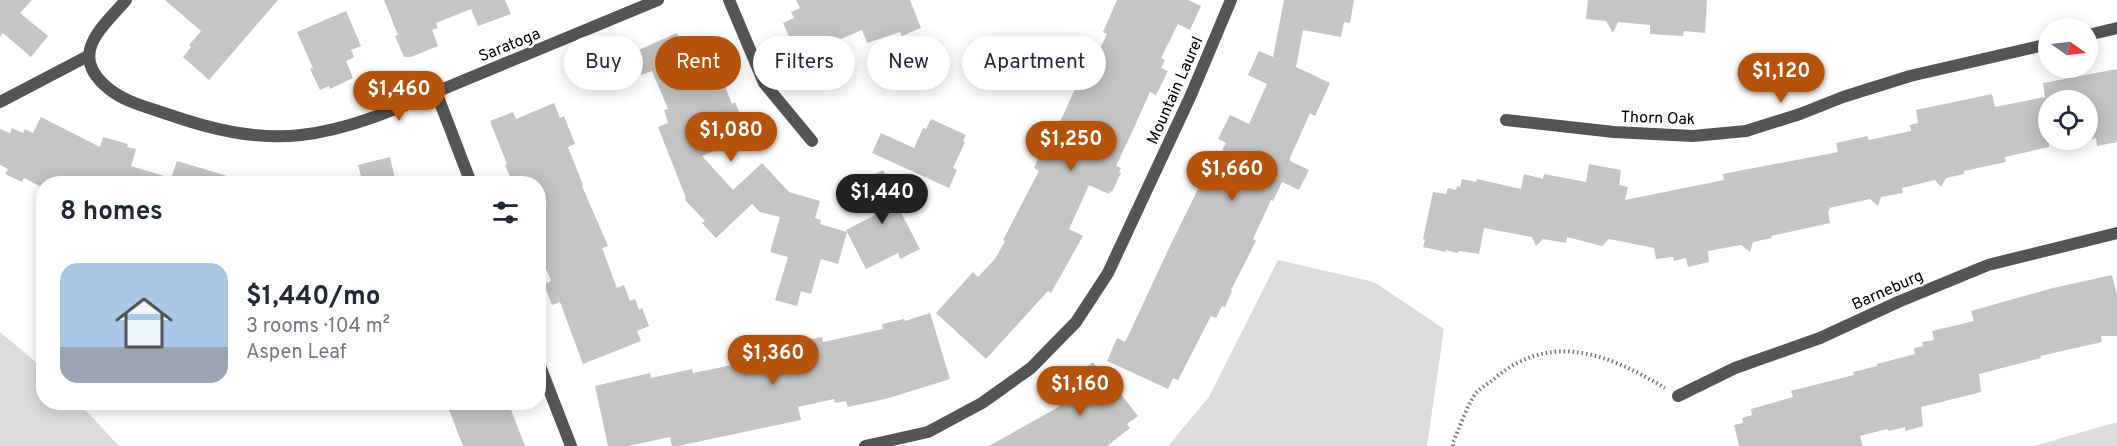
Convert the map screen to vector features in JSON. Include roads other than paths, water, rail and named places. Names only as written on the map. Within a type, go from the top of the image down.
[{"type":"street","points":[[0,102],[88,56],[90,45],[95,37],[126,0]]},
{"type":"street","name":"Saratoga","points":[[88,56],[90,67],[96,77],[113,93],[128,100],[215,129],[258,135],[298,135],[347,126],[436,92],[658,0]]},
{"type":"street","points":[[729,0],[764,83],[812,141]]},
{"type":"street","name":"Mountain Laurel","points":[[865,446],[928,432],[981,403],[1031,368],[1076,322],[1108,273],[1191,95],[1231,0]]},
{"type":"street","points":[[2098,33],[2117,28]]},
{"type":"street","name":"Thorn Oak","points":[[1506,120],[1614,132],[1693,136],[1746,131],[1910,76],[2038,47]]},
{"type":"street","points":[[436,92],[468,176]]},
{"type":"street","name":"Barneburg","points":[[1678,396],[1735,368],[1820,338],[1898,302],[1988,265],[2117,233]]},
{"type":"street","points":[[546,382],[571,446]]}]
